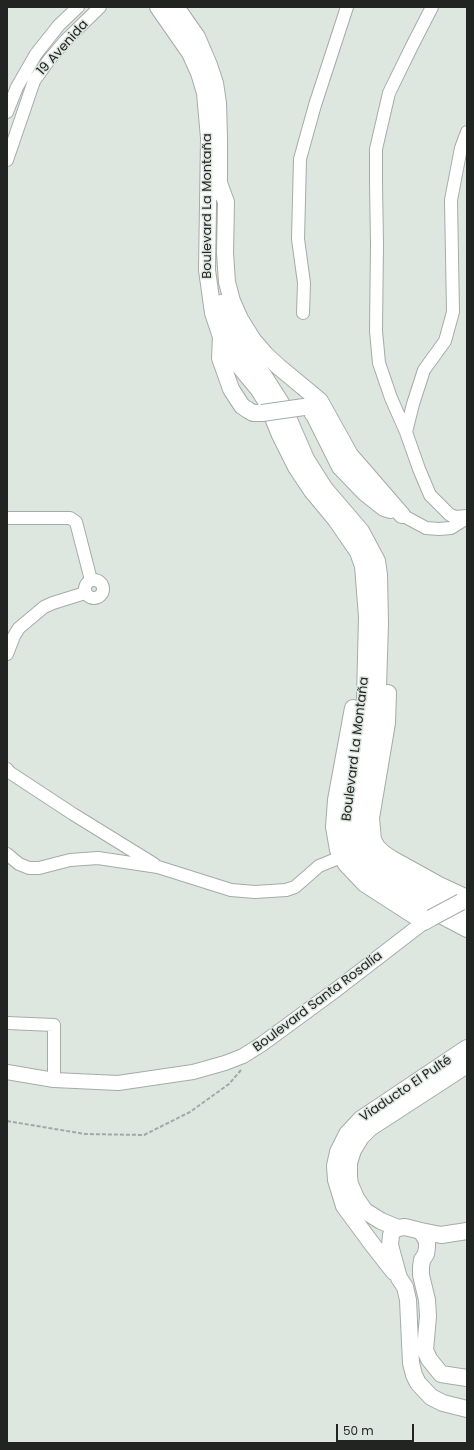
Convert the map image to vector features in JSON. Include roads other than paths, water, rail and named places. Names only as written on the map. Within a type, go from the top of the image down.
[{"type":"main road","name":"Boulevard La Montaña","points":[[170,11],[209,65],[216,93],[220,158],[218,282],[224,314],[235,337],[283,406],[306,459],[325,489],[361,531],[375,557],[379,575],[379,658],[377,711],[360,814],[360,837],[371,858],[430,911]]},
{"type":"main road","name":"Boulevard La Montaña","points":[[190,40],[206,103],[209,138],[207,270],[213,313],[221,337],[240,367],[259,390],[267,403],[280,435],[296,467],[312,491],[336,520],[358,552],[363,566],[366,585],[367,617],[366,671],[358,752],[345,823],[348,843],[356,858],[365,870],[374,878],[430,911]]},
{"type":"main road","points":[[219,183],[226,202],[225,253],[228,282],[232,301],[240,319],[253,340],[266,354],[279,367],[320,401],[326,409],[336,431],[350,455],[402,514]]},
{"type":"main road","points":[[221,337],[220,358],[232,389],[242,406],[253,413],[304,407],[309,408],[314,415],[336,460],[348,476],[365,493],[384,508],[402,514]]},
{"type":"main road","points":[[379,658],[387,670],[388,706],[385,738],[370,818],[373,840],[383,853],[439,885],[466,903]]},
{"type":"main road","points":[[366,671],[357,687],[336,800],[334,827],[336,844],[341,857],[354,874],[365,884],[430,911],[467,929]]},
{"type":"main road","points":[[430,911],[466,903]]},
{"type":"main road","points":[[430,911],[466,903]]},
{"type":"main road","name":"Viaducto El Pulté","points":[[399,1278],[344,1206],[336,1180],[335,1166],[338,1152],[347,1134],[360,1119],[467,1048]]},
{"type":"main road","name":"Viaducto El Pulté","points":[[463,1231],[440,1235],[405,1227],[398,1228],[381,1221],[366,1211],[356,1198],[350,1184],[349,1163],[353,1150],[361,1137],[370,1128],[467,1065]]},
{"type":"main road","points":[[398,1228],[391,1235],[390,1245],[399,1278],[405,1287],[408,1300],[412,1369],[418,1383],[436,1400],[464,1407]]},
{"type":"main road","points":[[421,1231],[426,1241],[426,1254]]},
{"type":"main road","points":[[463,1231],[426,1254],[422,1260],[421,1275],[427,1300],[428,1316],[426,1350],[429,1359],[441,1374],[466,1378]]},
{"type":"street","name":"19 Avenida","points":[[7,112],[17,87],[36,54],[59,26],[78,7]]},
{"type":"street","name":"19 Avenida","points":[[7,160],[34,81],[66,40],[100,7]]},
{"type":"street","points":[[303,313],[304,283],[298,239],[300,159],[322,82],[347,7]]},
{"type":"street","points":[[432,7],[389,93],[376,149],[376,331],[379,363],[391,398],[406,432],[430,495],[450,515],[456,517],[467,517]]},
{"type":"street","points":[[406,432],[424,370],[445,341],[453,312],[451,200],[461,148],[467,132]]},
{"type":"street","points":[[402,514],[426,528],[439,529],[451,528],[467,517]]},
{"type":"street","points":[[7,518],[70,518],[76,522],[91,580]]},
{"type":"street","points":[[91,580],[99,581],[103,587],[102,593],[98,597],[92,598],[85,593],[86,584],[91,580]]},
{"type":"street","points":[[7,654],[19,628],[44,607],[85,593]]},
{"type":"street","points":[[7,769],[9,772],[158,867]]},
{"type":"street","points":[[7,854],[19,864],[29,868],[39,868],[70,860],[98,858],[158,867],[231,890],[255,892],[286,890],[295,887],[319,866],[341,857]]},
{"type":"street","name":"Boulevard Santa Rosalía","points":[[7,1072],[54,1080],[118,1083],[193,1072],[244,1056],[337,989],[430,911]]},
{"type":"street","points":[[7,1023],[54,1025],[54,1080]]}]
